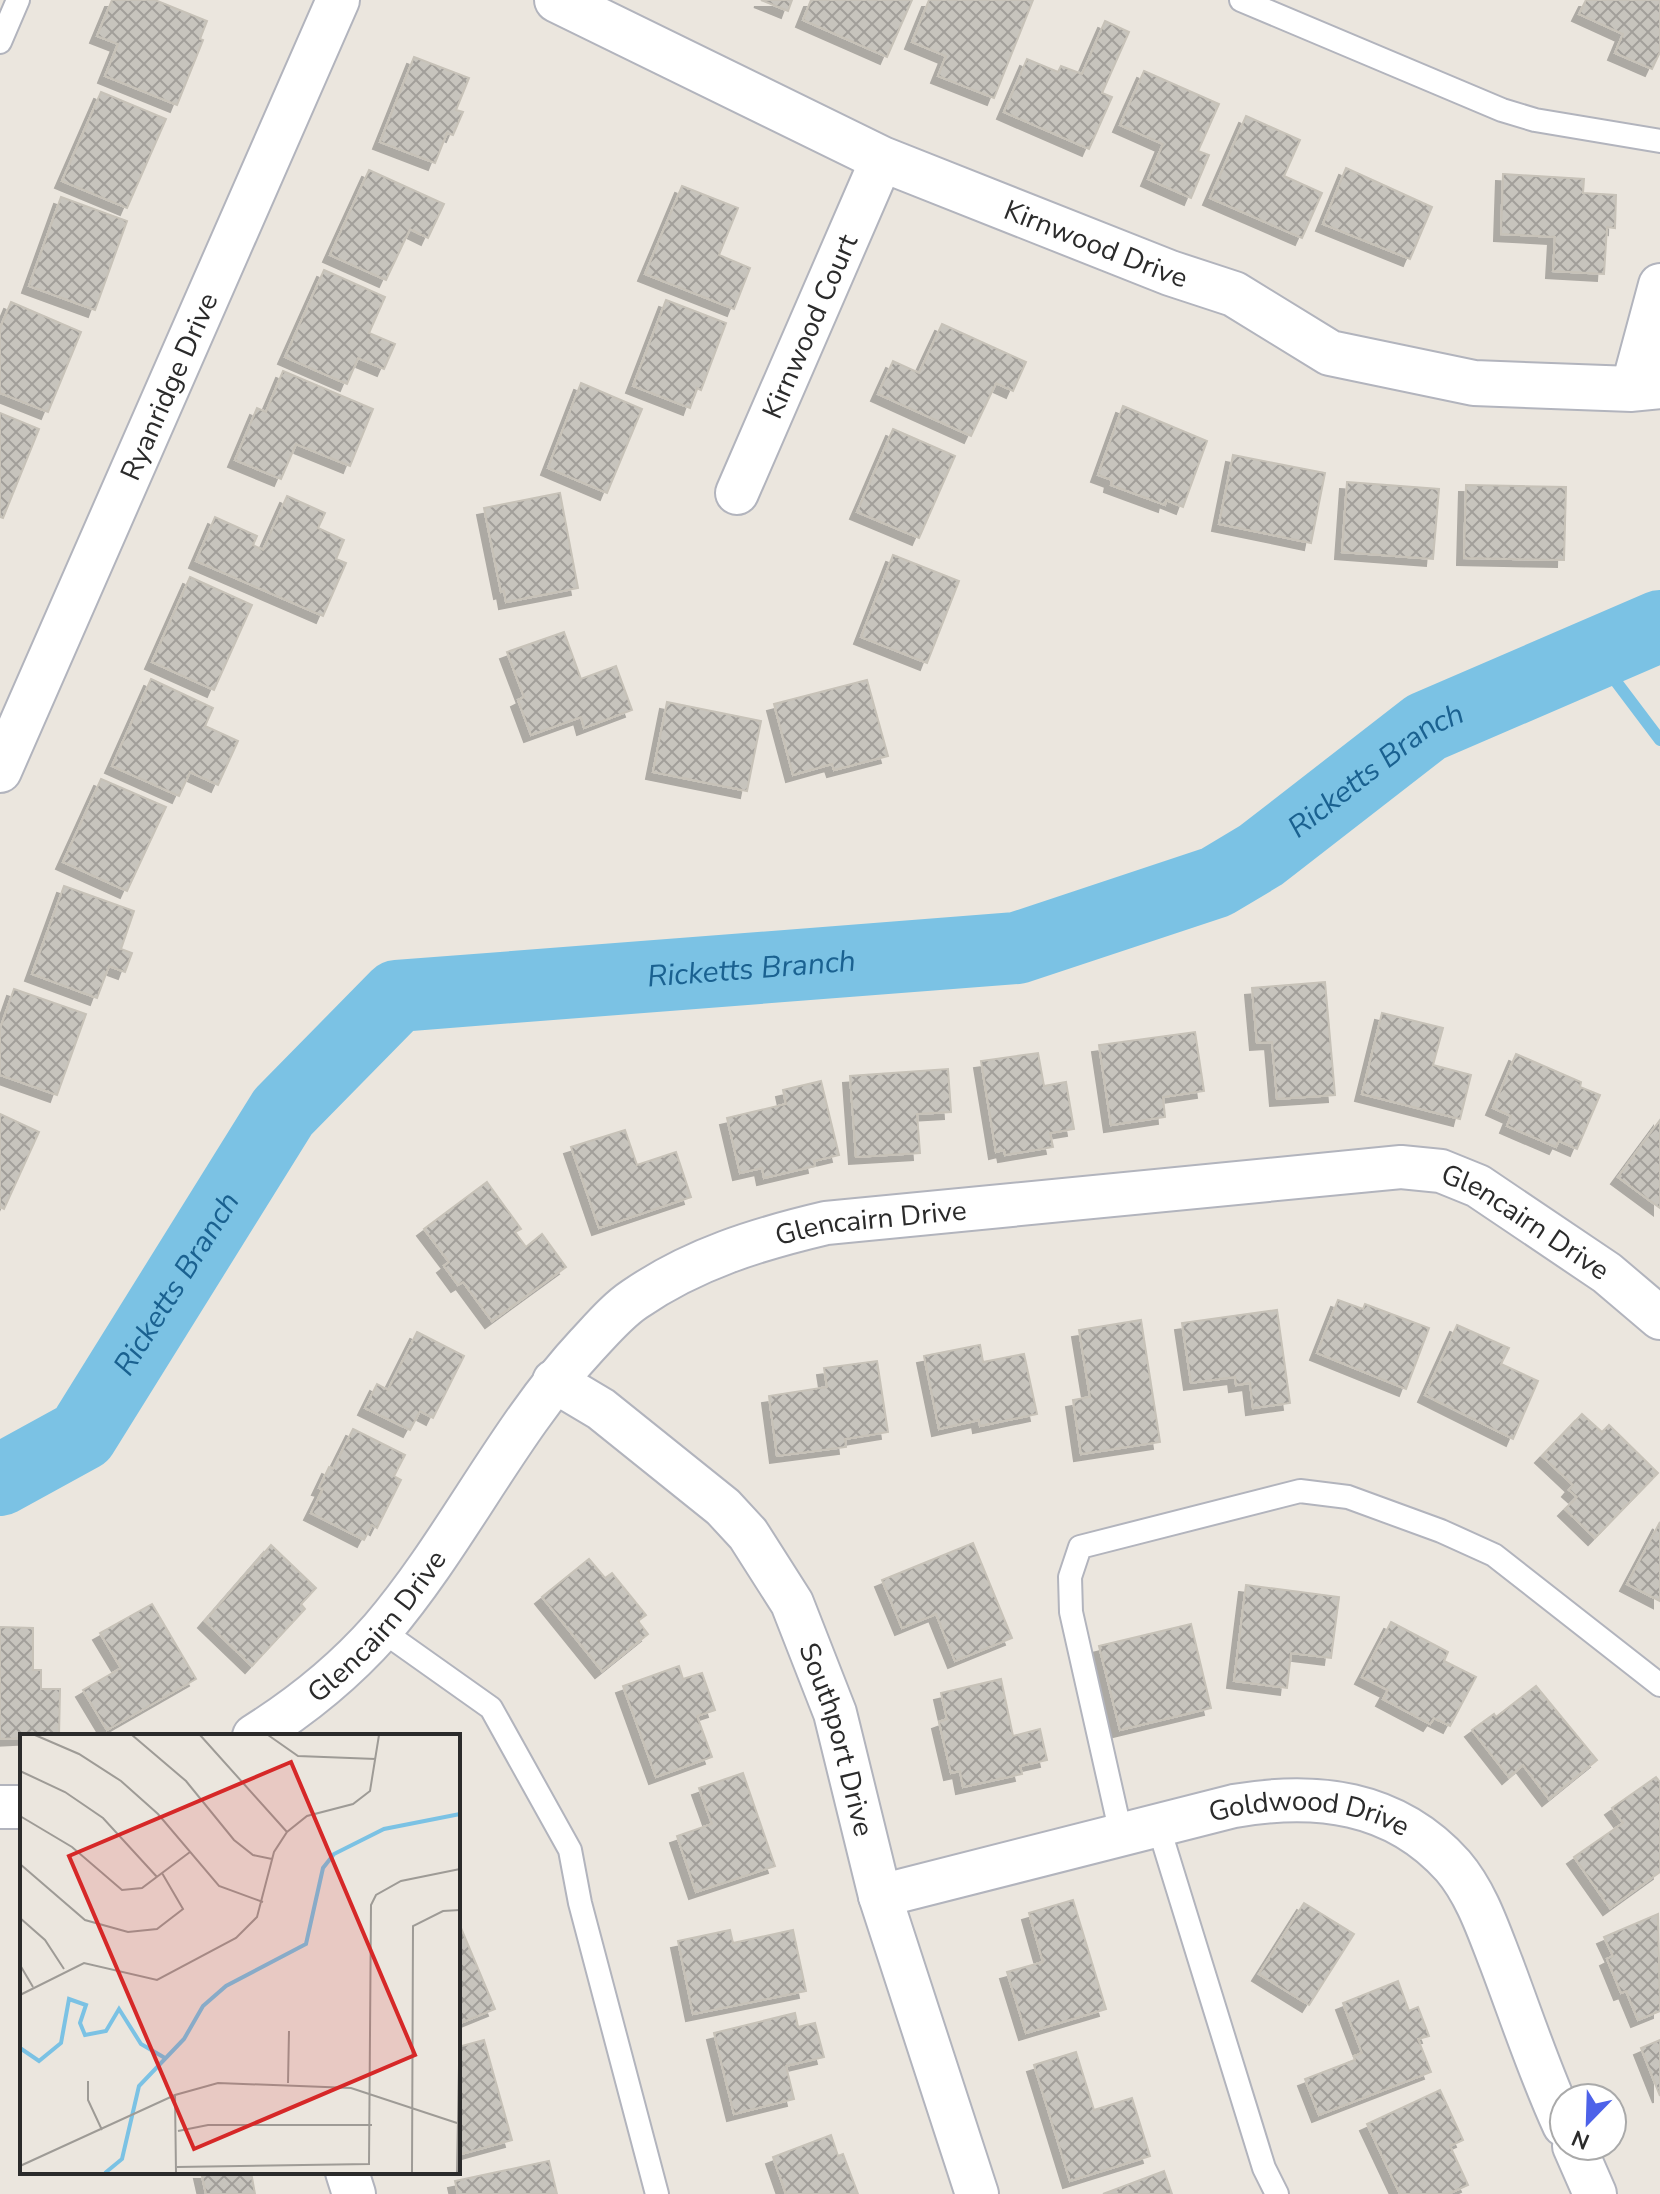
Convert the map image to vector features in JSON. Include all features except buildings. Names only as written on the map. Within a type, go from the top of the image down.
[{"type":"street","name":"Ryanridge Drive","points":[[0,771],[338,0]]},
{"type":"street","name":"Kirnwood Drive","points":[[557,0],[882,159],[1170,273],[1234,294],[1330,353],[1474,383],[1646,388]]},
{"type":"street","name":"Kirnwood Court","points":[[737,493],[882,159]]},
{"type":"street","points":[[1646,388],[1660,285]]},
{"type":"street","name":"Glencairn Drive","points":[[257,1734],[305,1702],[350,1666],[381,1630],[554,1381],[634,1299],[702,1261],[757,1239],[826,1223],[1372,1167],[1441,1171],[1478,1186],[1607,1273],[1660,1318]]},
{"type":"street","name":"Southport Drive","points":[[554,1381],[601,1409],[723,1507],[748,1534],[792,1603],[835,1713],[880,1896],[977,2194]]},
{"type":"street","name":"Goldwood Drive","points":[[880,1896],[1140,1830],[1283,1798],[1333,1800],[1381,1816],[1417,1835],[1454,1867],[1482,1913],[1548,2084]]},
{"type":"street","points":[[1581,2162],[1595,2194]]},
{"type":"street","points":[[348,2174],[354,2194]]},
{"type":"lane","points":[[0,42],[18,0]]},
{"type":"lane","points":[[1241,0],[1502,110],[1535,120],[1660,141]]},
{"type":"lane","points":[[1277,2194],[1140,1830],[1071,1612],[1070,1577],[1080,1547],[1300,1491],[1348,1497],[1441,1531],[1494,1555],[1660,1685]]},
{"type":"lane","points":[[381,1630],[491,1708],[570,1850],[584,1918],[657,2194]]},
{"type":"waterway","name":"Ricketts Branch","points":[[0,1480],[82,1435],[283,1112],[397,996],[1017,948],[1216,882],[1261,855],[1426,727],[1660,626]]},
{"type":"waterway","points":[[1596,655],[1660,740]]}]
